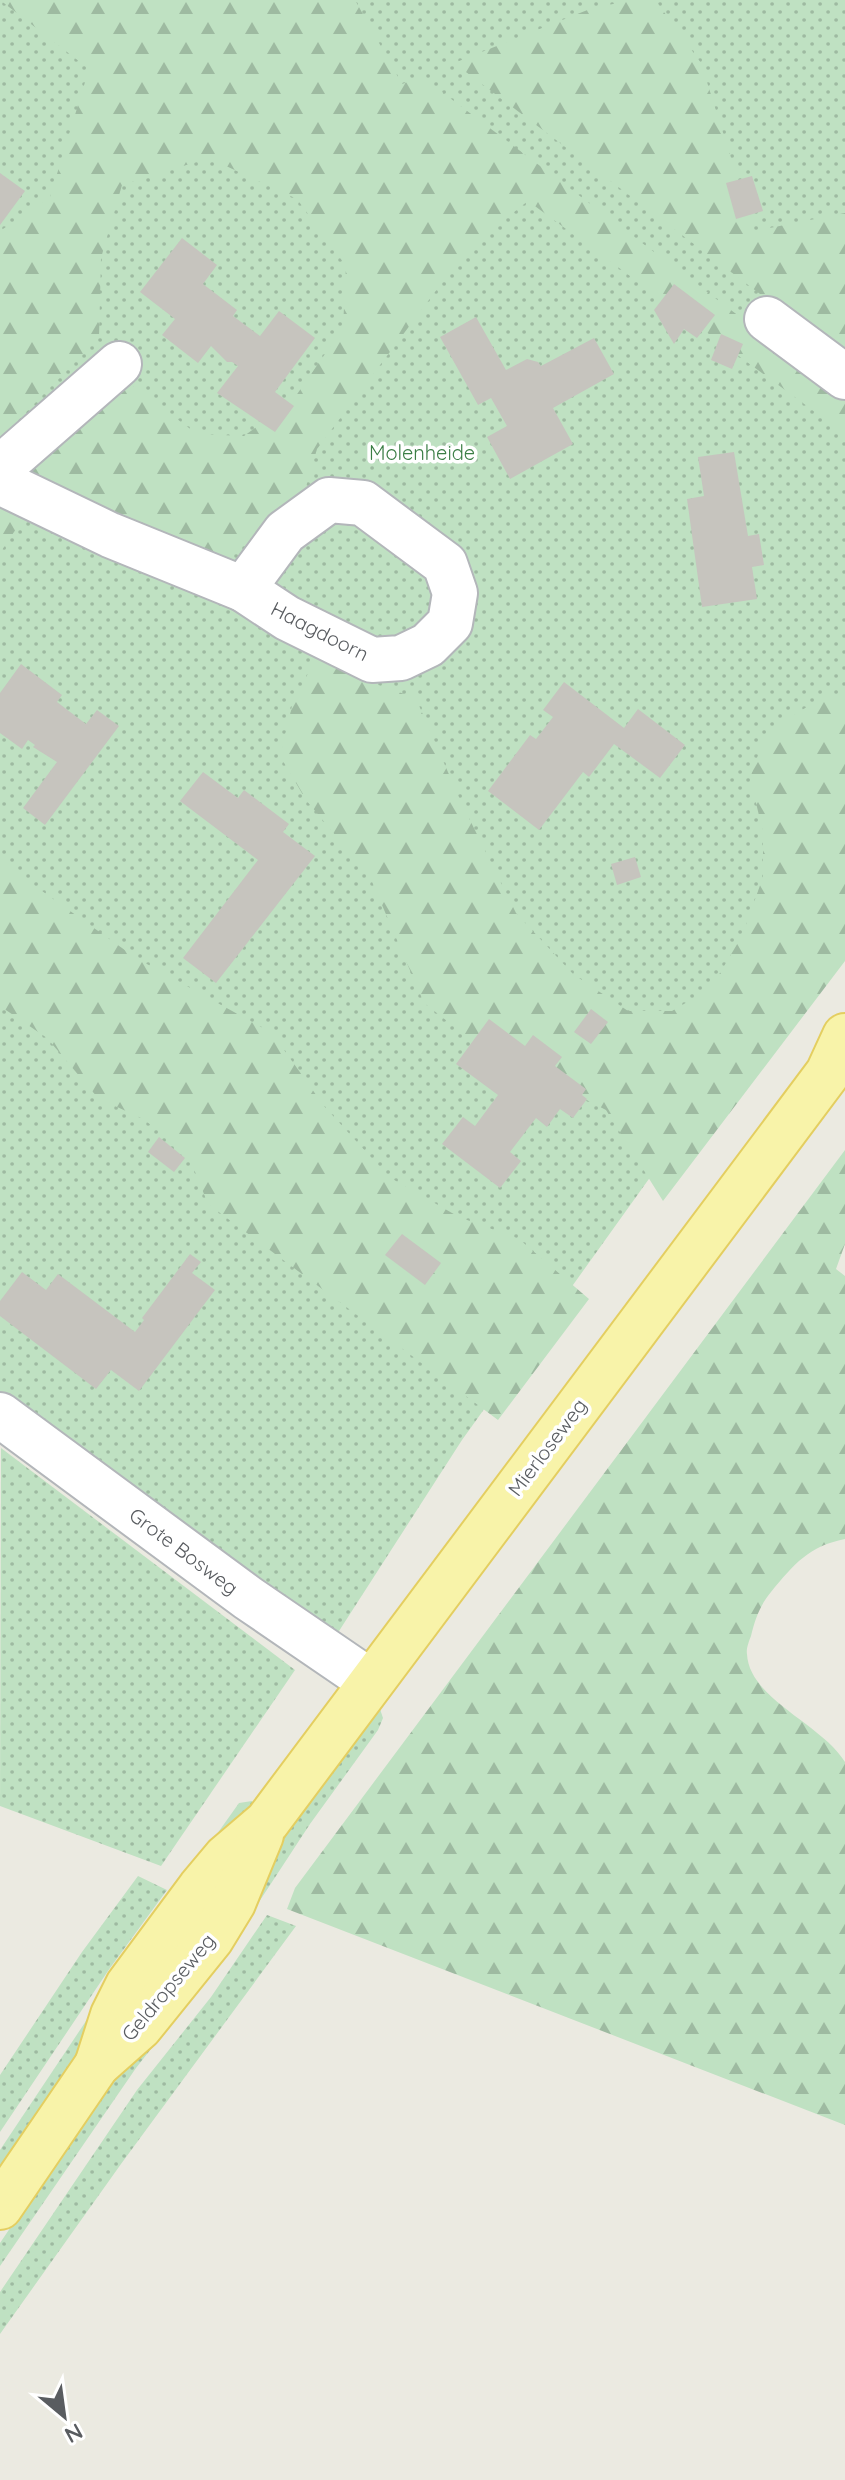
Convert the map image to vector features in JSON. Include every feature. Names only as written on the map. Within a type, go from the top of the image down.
[{"type":"main road","name":"Mierloseweg","points":[[217,1895],[267,1822],[839,1057]]},
{"type":"main road","name":"Geldropseweg","points":[[0,2207],[97,2065],[113,2015],[128,1985],[217,1895]]},
{"type":"street","points":[[767,319],[845,377]]},
{"type":"street","points":[[0,468],[119,364]]},
{"type":"street","name":"Haagdoorn","points":[[0,482],[110,535],[243,589],[287,618],[372,660],[401,658],[428,645],[450,623],[455,593],[445,564],[409,536],[363,503],[329,500],[285,532],[243,589]]},
{"type":"street","name":"Grote Bosweg","points":[[0,1415],[248,1598],[371,1682]]},
{"type":"green space","name":"Molenheide","points":[[0,0],[845,0],[845,905],[462,1440],[321,1659],[0,1427]]},
{"type":"green space","points":[[0,0],[355,0],[402,84],[422,77],[845,396],[845,434],[528,201],[468,248],[317,449],[305,490],[283,505],[213,568],[106,515],[30,472],[95,388],[121,377],[197,434],[244,436],[293,400],[343,328],[346,266],[297,199],[209,158],[122,185],[101,258],[99,337],[0,439],[0,231],[50,197],[89,69]]},
{"type":"green space","points":[[656,1],[701,63],[754,231],[845,213],[845,358],[454,63],[590,9],[622,2]]},
{"type":"green space","points":[[0,507],[22,520],[0,553]]},
{"type":"green space","points":[[316,657],[375,684],[410,696],[414,694],[461,802],[516,913],[573,974],[628,1011],[672,1011],[711,988],[742,936],[763,877],[763,832],[750,778],[762,744],[792,716],[820,699],[845,695],[845,961],[663,1201],[606,1110],[474,1042],[424,1003],[370,877],[306,800],[280,756],[292,706]]},
{"type":"green space","points":[[0,861],[136,958],[272,1033],[324,1106],[389,1177],[459,1217],[519,1239],[589,1299],[498,1420],[208,1204],[187,1152],[143,1119],[98,1098],[47,1038],[0,1006]]},
{"type":"green space","points":[[845,1150],[845,1244],[836,1269],[845,1276],[845,1539],[812,1551],[779,1582],[758,1612],[747,1652],[751,1670],[760,1685],[820,1735],[845,1762],[845,2125],[287,1909],[295,1888]]},
{"type":"green space","points":[[1,1448],[295,1670],[161,1866],[0,1806]]},
{"type":"green space","points":[[379,1706],[383,1718],[378,1730],[310,1824],[219,1963],[136,2068],[0,2266],[0,2243],[104,2089],[268,1865],[296,1813]]},
{"type":"green space","points":[[252,1801],[254,1804],[78,2056],[0,2174],[0,2150],[116,1976],[239,1803]]},
{"type":"green space","points":[[138,1876],[167,1890],[110,1968],[0,2132],[0,2075],[82,1952]]},
{"type":"green space","points":[[267,1915],[296,1926],[0,2334],[0,2292],[137,2090],[211,1997]]},
{"type":"building","points":[[0,173],[25,191],[0,225]]},
{"type":"building","points":[[752,176],[763,211],[736,219],[726,183]]},
{"type":"building","points":[[182,238],[217,265],[203,284],[237,310],[233,316],[260,336],[279,311],[315,338],[275,392],[294,406],[275,432],[217,393],[238,366],[227,362],[211,346],[198,363],[162,335],[175,319],[140,292]]},
{"type":"building","points":[[674,284],[715,315],[697,338],[684,329],[674,344],[654,310]]},
{"type":"building","points":[[476,317],[506,370],[527,359],[541,366],[594,338],[614,374],[553,408],[573,444],[510,479],[487,437],[507,426],[491,398],[478,405],[440,337]]},
{"type":"building","points":[[721,334],[743,344],[732,369],[711,360]]},
{"type":"building","points":[[734,452],[748,536],[759,534],[764,565],[752,567],[757,599],[702,607],[687,499],[704,496],[698,457]]},
{"type":"building","points":[[21,664],[62,695],[57,702],[86,724],[97,710],[119,726],[45,825],[23,808],[57,762],[33,747],[35,745],[28,740],[22,749],[0,733],[0,693]]},
{"type":"building","points":[[564,682],[624,728],[638,709],[685,745],[660,778],[614,744],[589,777],[583,772],[539,830],[488,791],[530,735],[536,739],[553,717],[543,710]]},
{"type":"building","points":[[203,772],[238,798],[244,790],[289,824],[283,832],[315,856],[216,983],[183,958],[258,860],[180,801]]},
{"type":"building","points":[[635,857],[641,877],[617,885],[611,864]]},
{"type":"building","points":[[591,1009],[608,1022],[591,1044],[574,1032]]},
{"type":"building","points":[[489,1019],[525,1046],[533,1035],[562,1057],[555,1066],[586,1089],[582,1095],[587,1099],[573,1118],[560,1109],[547,1127],[536,1118],[510,1152],[521,1161],[500,1188],[442,1144],[463,1117],[475,1126],[498,1095],[456,1064]]},
{"type":"building","points":[[159,1137],[185,1158],[174,1172],[148,1152]]},
{"type":"building","points":[[402,1234],[441,1263],[425,1285],[385,1255]]},
{"type":"building","points":[[190,1254],[201,1262],[192,1273],[215,1290],[139,1391],[111,1370],[96,1389],[0,1316],[0,1301],[22,1272],[46,1290],[58,1274],[135,1332]]}]
